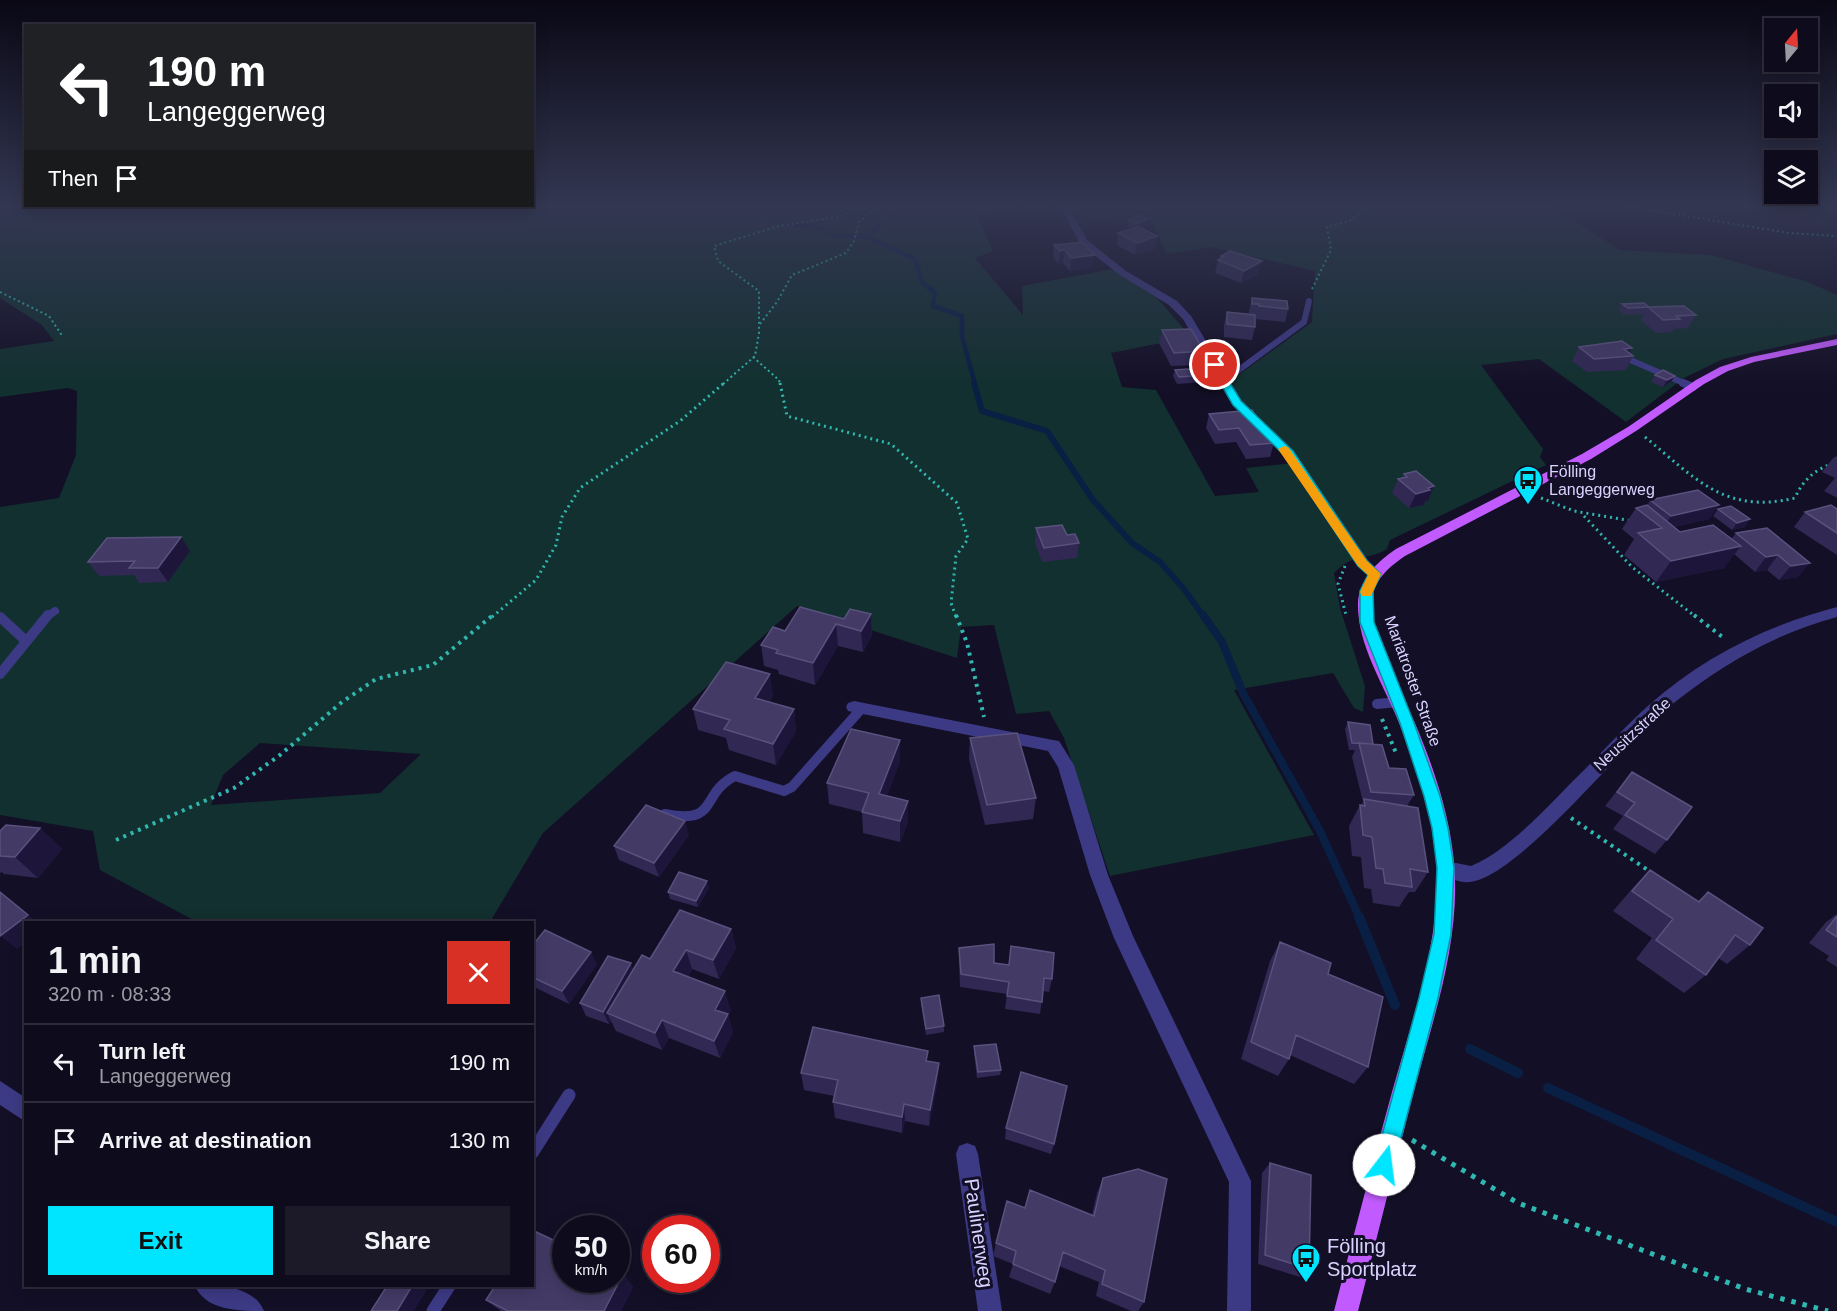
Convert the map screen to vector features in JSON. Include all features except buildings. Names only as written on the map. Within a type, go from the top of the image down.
[{"type":"main road","points":[[1375,574],[1385,564],[1412,546],[1528,489],[1632,429],[1707,377],[1742,363],[1837,342]]},
{"type":"main road","name":"Mariatroster Straße","points":[[1346,1311],[1443,934],[1446,868],[1444,848],[1432,796],[1367,622],[1366,591],[1375,574]]},
{"type":"street","points":[[1114,266],[1173,303],[1186,318],[1236,402],[1289,454],[1363,563],[1375,574]]},
{"type":"street","name":"Neusitzstraße","points":[[1446,868],[1473,874],[1489,867],[1556,808],[1655,709],[1685,686],[1739,651],[1787,626],[1837,612]]},
{"type":"street","points":[[858,707],[1053,746],[1066,765],[1099,875],[1124,938],[1240,1181],[1239,1311]]},
{"type":"street","points":[[0,1092],[24,1110]]},
{"type":"street","name":"Paulinerweg","points":[[967,1154],[990,1311]]},
{"type":"street","points":[[209,1287],[252,1311]]},
{"type":"lane","points":[[1224,381],[1304,322],[1308,301]]},
{"type":"lane","points":[[1628,359],[1693,387]]},
{"type":"lane","points":[[0,674],[47,616],[55,611]]},
{"type":"lane","points":[[0,617],[27,641]]},
{"type":"lane","points":[[1377,704],[1398,702]]},
{"type":"lane","points":[[660,812],[681,819],[694,818],[710,807],[718,789],[735,776],[784,791],[792,787],[858,707]]},
{"type":"lane","points":[[534,1150],[570,1095]]},
{"type":"lane","points":[[433,1311],[448,1287]]},
{"type":"path","points":[[116,840],[234,788],[280,755],[342,702],[376,679],[433,665],[536,580],[556,545],[562,517],[580,488],[680,421],[753,357],[759,325],[759,291],[725,266]]},
{"type":"path","points":[[759,325],[777,302],[792,275],[814,266]]},
{"type":"path","points":[[1308,301],[1322,266]]},
{"type":"path","points":[[0,292],[48,316],[63,338]]},
{"type":"path","points":[[753,357],[779,380],[787,416],[891,444],[957,503],[968,539],[956,556],[951,603],[967,643],[988,733]]},
{"type":"path","points":[[1632,429],[1707,487],[1732,500],[1757,505],[1795,498],[1798,489],[1813,472],[1837,462]]},
{"type":"path","points":[[1528,489],[1551,504],[1584,516],[1631,521],[1640,525]]},
{"type":"path","points":[[1584,516],[1632,567],[1739,651]]},
{"type":"path","points":[[1556,808],[1660,879]]},
{"type":"path","points":[[1393,1130],[1440,1155],[1518,1203],[1746,1289],[1828,1311]]},
{"type":"green space","points":[[0,266],[982,266],[1023,315],[1022,286],[1113,269],[1157,298],[1191,337],[1111,353],[1122,387],[1156,390],[1215,496],[1259,492],[1246,468],[1302,462],[1244,403],[1232,383],[1237,376],[1312,322],[1315,271],[1294,266],[1751,266],[1808,282],[1837,295],[1837,334],[1723,359],[1684,378],[1626,422],[1539,359],[1481,365],[1543,449],[1540,457],[1546,465],[1390,540],[1387,549],[1348,562],[1334,573],[1340,608],[1365,686],[1363,712],[1354,708],[1333,673],[1234,690],[1314,835],[1110,876],[1064,738],[1049,711],[1016,714],[994,625],[961,627],[957,658],[797,606],[543,833],[491,921],[195,921],[100,870],[93,831],[0,815],[0,507],[59,498],[76,455],[77,391],[68,388],[0,397],[0,349],[54,341],[42,325],[0,298]],"holes":[[[260,743],[421,754],[380,793],[211,805],[223,775]]]},
{"type":"waterway","points":[[917,266],[922,282],[935,293],[933,306],[962,316],[962,336],[975,384]]},
{"type":"waterway","points":[[974,383],[982,411],[1047,431],[1093,500],[1132,543],[1160,562],[1184,589],[1204,617]]},
{"type":"waterway","points":[[1203,615],[1222,642],[1243,693],[1320,831],[1360,919]]},
{"type":"waterway","points":[[1359,917],[1395,1005]]},
{"type":"waterway","points":[[1470,1049],[1518,1073]]},
{"type":"waterway","points":[[1548,1088],[1837,1222]]},
{"type":"slow traffic","points":[[1284,449],[1363,563],[1375,574],[1366,592]]},
{"type":"place","name":"Fölling Langeggerweg","points":[[1528,506]]},
{"type":"place","name":"Fölling Sportplatz","points":[[1306,1284]]},
{"type":"route","points":[[1215,365],[1236,402],[1289,454],[1363,563],[1375,574],[1366,591],[1367,622],[1407,723],[1432,796],[1440,828],[1446,868],[1443,934],[1384,1165]]}]
